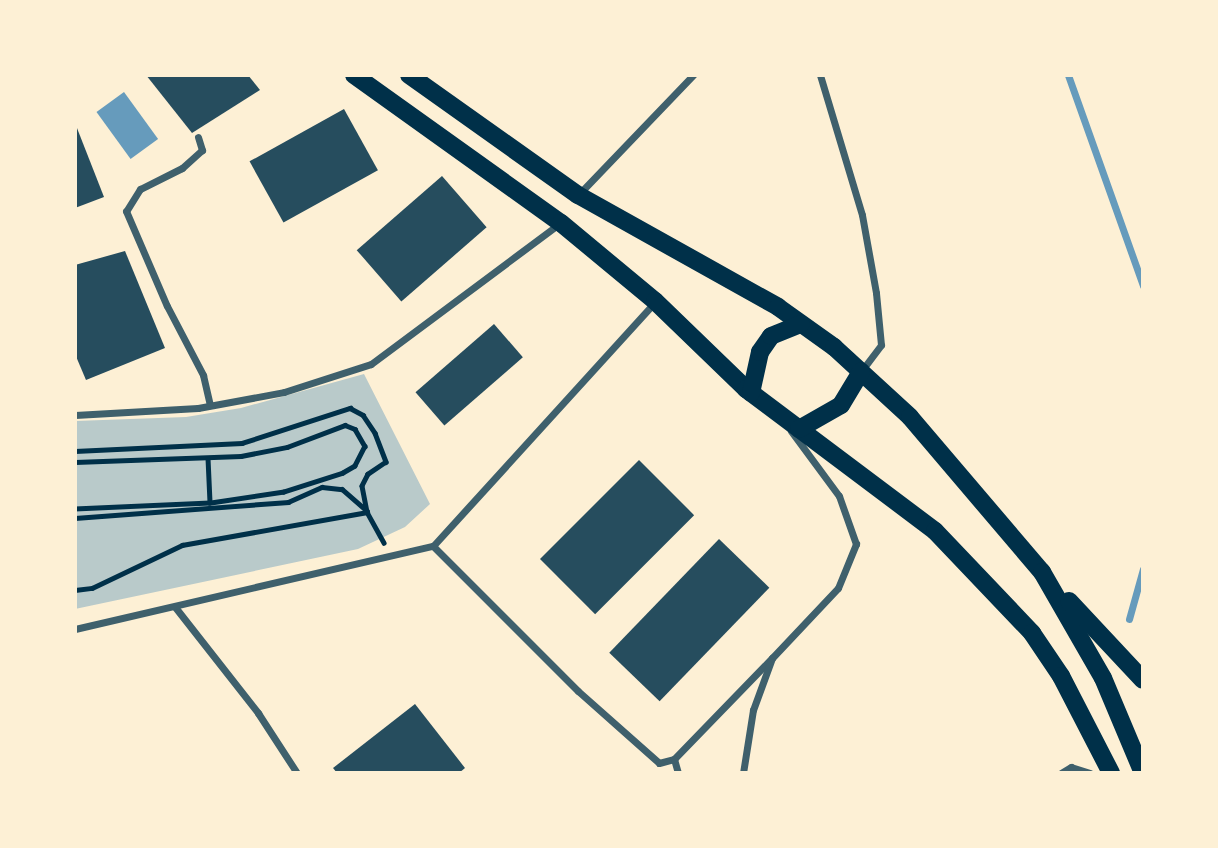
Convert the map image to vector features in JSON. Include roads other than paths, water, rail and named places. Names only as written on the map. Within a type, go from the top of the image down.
[{"type":"main road","points":[[354,75],[561,223],[655,301],[751,393],[935,531],[1003,599],[1061,676],[1111,773]]},
{"type":"main road","points":[[409,75],[578,195],[801,324],[861,372],[943,451],[1042,572],[1143,680]]},
{"type":"main road","points":[[751,393],[760,352],[772,336],[801,324]]},
{"type":"main road","points":[[799,429],[841,405],[861,372]]},
{"type":"main road","points":[[1042,572],[1102,678],[1143,773]]},
{"type":"street","points":[[578,195],[693,75]]},
{"type":"street","points":[[820,75],[862,215],[876,293],[881,345],[861,372]]},
{"type":"street","points":[[198,137],[202,150],[182,168],[140,189],[126,211],[167,306],[203,375],[210,405]]},
{"type":"street","points":[[75,415],[210,405],[284,392],[371,364],[561,223]]},
{"type":"street","points":[[75,629],[433,546],[655,301]]},
{"type":"street","points":[[433,546],[578,691],[659,763],[674,758],[838,588],[856,544],[839,496],[782,418]]},
{"type":"street","points":[[174,607],[258,713],[294,772]]},
{"type":"street","points":[[743,773],[753,710],[772,658]]},
{"type":"street","points":[[674,758],[678,773]]},
{"type":"street","points":[[1061,773],[1071,767],[1090,773]]},
{"type":"water","points":[[124,92],[158,139],[131,159],[96,112]]},
{"type":"waterway","points":[[1068,75],[1143,286]]},
{"type":"waterway","points":[[1129,619],[1143,569]]}]
